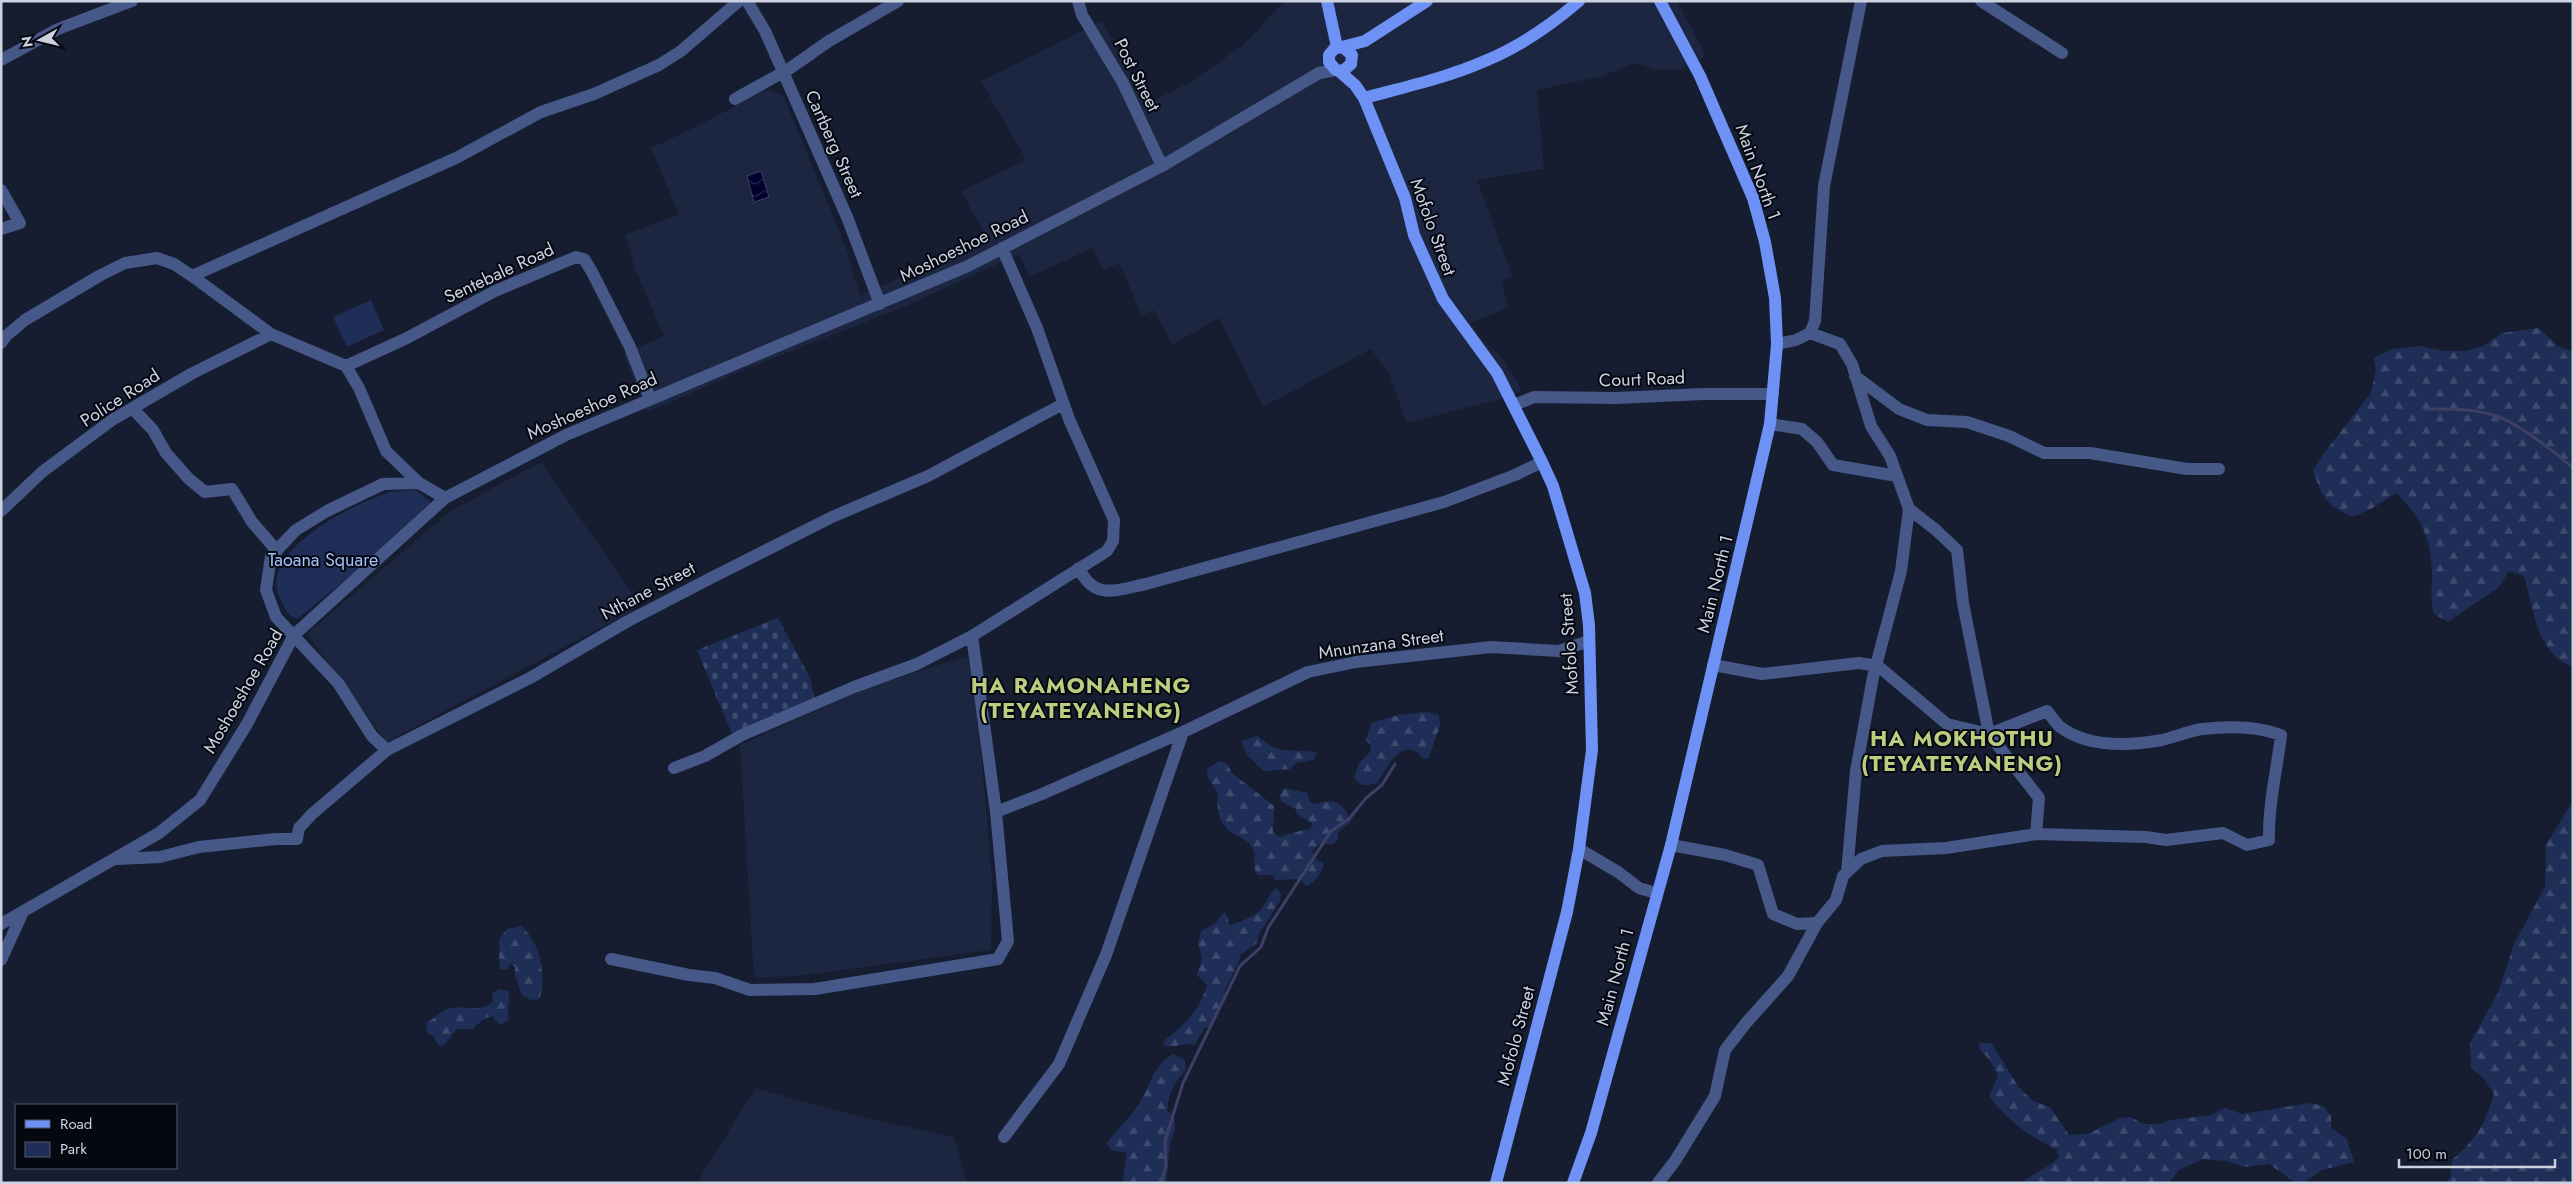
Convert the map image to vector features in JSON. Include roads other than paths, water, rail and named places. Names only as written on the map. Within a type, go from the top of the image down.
[{"type":"main road","points":[[1327,1],[1341,48],[1350,52],[1352,62]]},
{"type":"main road","points":[[1365,41],[1346,70],[1338,71],[1330,65],[1331,51],[1365,41],[1427,1]]},
{"type":"main road","points":[[1364,98],[1446,76],[1487,61],[1550,26],[1579,1]]},
{"type":"main road","name":"Main North 1","points":[[1573,1183],[1591,1133],[1670,845],[1770,424],[1777,344],[1775,298],[1753,198],[1700,76],[1660,1]]},
{"type":"main road","name":"Mofolo Street","points":[[1352,62],[1355,85]]},
{"type":"main road","name":"Mofolo Street","points":[[1338,71],[1355,85],[1364,98],[1404,198],[1414,236],[1443,299],[1497,372],[1542,462],[1559,504],[1585,593],[1589,641],[1592,750],[1579,849],[1567,912],[1496,1183]]},
{"type":"street","points":[[1,60],[58,29],[132,1]]},
{"type":"street","points":[[192,276],[456,158],[541,112],[594,94],[659,65],[681,51],[739,1]]},
{"type":"street","name":"Cartberg Street","points":[[747,1],[765,31],[847,217],[880,304]]},
{"type":"street","points":[[735,99],[783,73],[829,41],[898,1]]},
{"type":"street","name":"Post Street","points":[[1078,1],[1082,14],[1123,83],[1162,166]]},
{"type":"street","points":[[1777,344],[1796,340],[1810,333],[1814,328],[1818,307],[1824,186],[1861,1]]},
{"type":"street","points":[[1982,1],[2062,53]]},
{"type":"street","name":"Moshoeshoe Road","points":[[1319,73],[1329,58]]},
{"type":"street","name":"Moshoeshoe Road","points":[[1,924],[159,833],[200,800],[247,724],[294,635],[445,498],[566,435],[968,266],[1162,166],[1319,73],[1338,71]]},
{"type":"street","points":[[1,190],[20,222],[1,229]]},
{"type":"street","points":[[674,768],[705,756],[742,735],[854,687],[917,664],[972,636],[1107,551],[1113,541],[1115,530],[1106,498],[1063,404],[1037,328],[1002,248]]},
{"type":"street","name":"Sentebale Road","points":[[346,366],[407,338],[495,291],[576,256],[584,259],[592,272],[630,346],[650,399]]},
{"type":"street","points":[[1,343],[6,336],[25,320],[100,276],[125,263],[157,258],[174,264],[271,334],[346,366],[359,388],[386,451],[419,483],[445,498]]},
{"type":"street","points":[[1810,333],[1840,344],[1852,364],[1871,426],[1890,456],[1909,509],[1901,571],[1878,666],[1873,677],[1856,771],[1847,872]]},
{"type":"street","name":"Police Road","points":[[1,511],[42,472],[112,420],[191,374],[271,334]]},
{"type":"street","points":[[1855,376],[1899,409],[1927,420],[1967,422],[2009,436],[2044,452],[2090,453],[2187,468],[2220,469]]},
{"type":"street","name":"Court Road","points":[[1514,405],[1534,397],[1616,398],[1703,394],[1773,394]]},
{"type":"street","name":"Nthane Street","points":[[115,859],[160,858],[199,847],[276,839],[297,839],[299,828],[312,814],[387,750],[530,678],[628,621],[709,579],[832,517],[928,476],[1063,404]]},
{"type":"street","points":[[133,409],[153,430],[166,453],[189,479],[205,492],[232,489],[252,522],[277,551]]},
{"type":"street","points":[[1770,424],[1802,429],[1817,442],[1833,465],[1897,476]]},
{"type":"street","points":[[1079,568],[1084,580],[1093,588],[1106,592],[1146,584],[1444,502],[1515,476],[1542,462]]},
{"type":"street","points":[[387,750],[372,736],[338,683],[276,617],[266,590],[271,556],[296,530],[354,497],[383,484],[419,483]]},
{"type":"street","points":[[1909,509],[1936,530],[1957,550],[1963,604],[1989,734],[2039,798],[2036,834]]},
{"type":"street","points":[[611,959],[689,975],[715,978],[750,990],[815,989],[998,959],[1008,941],[996,812],[972,636]]},
{"type":"street","name":"Mnunzana Street","points":[[996,812],[1042,794],[1183,732],[1308,672],[1356,662],[1491,647],[1559,652],[1589,641]]},
{"type":"street","points":[[1658,1183],[1675,1161],[1715,1096],[1725,1050],[1746,1023],[1788,976],[1816,923],[1836,900],[1843,876],[1861,859],[1882,851],[1922,850],[2036,834],[2146,837],[2166,840],[2223,834],[2247,845],[2268,840],[2268,816],[2274,790],[2281,735],[2270,731],[2235,728],[2201,729],[2162,740],[2121,745],[2083,738],[2059,726],[2047,711],[1989,734],[1947,724],[1878,666],[1859,663],[1762,674],[1713,665]]},
{"type":"street","points":[[1004,1137],[1059,1064],[1106,955],[1183,732]]},
{"type":"street","points":[[1670,845],[1725,855],[1758,865],[1773,914],[1797,924],[1816,923]]},
{"type":"street","points":[[1579,849],[1618,872],[1639,888],[1656,893]]},
{"type":"street","points":[[1,960],[23,912]]},
{"type":"water","points":[[761,171],[769,197],[754,202],[747,176]]},
{"type":"waterway","points":[[2426,409],[2454,409],[2499,417],[2548,447],[2573,468]]},
{"type":"waterway","points":[[1161,1183],[1166,1166],[1165,1141],[1183,1083],[1240,966],[1261,947],[1268,928],[1331,831],[1349,819],[1366,798],[1382,785],[1395,764]]},
{"type":"district","name":"HA RAMONAHENG (TEYATEYANENG)","points":[[1081,698]]},
{"type":"district","name":"HA MOKHOTHU (TEYATEYANENG)","points":[[1962,750]]},
{"type":"park label","name":"Taoana Square","points":[[323,560]]}]
